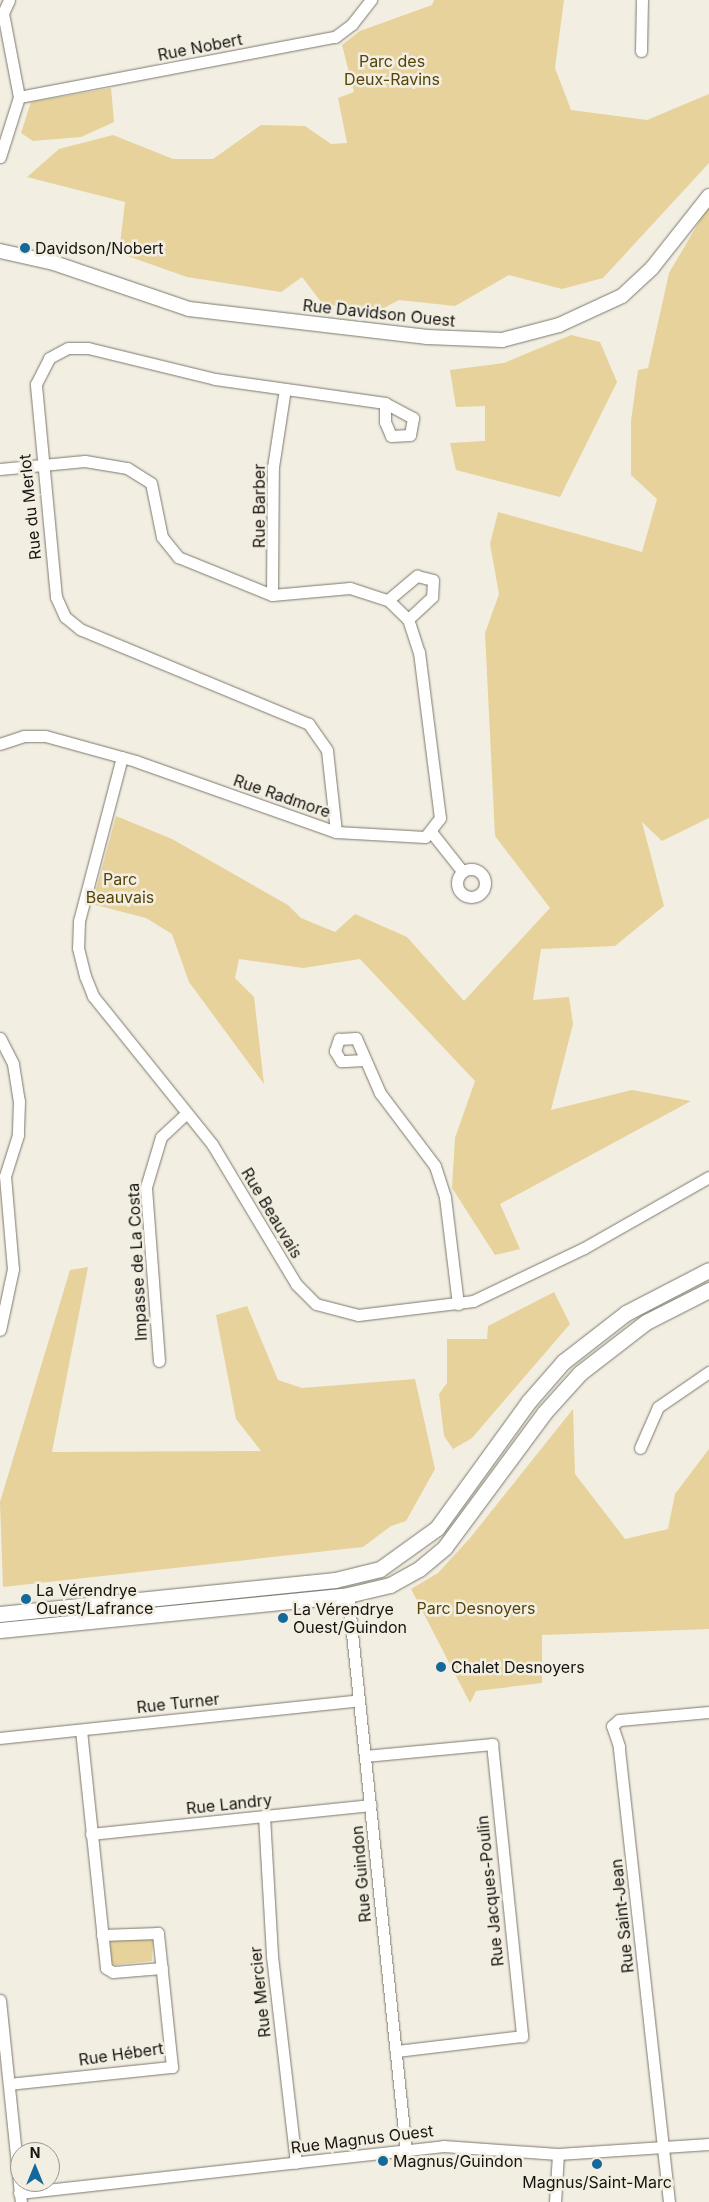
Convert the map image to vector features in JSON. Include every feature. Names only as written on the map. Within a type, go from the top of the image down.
[{"type":"main road","points":[[0,1614],[335,1580],[380,1569],[437,1528],[529,1401],[563,1362],[626,1313],[709,1270]]},
{"type":"main road","points":[[0,1630],[348,1595],[390,1585],[428,1562],[458,1532],[544,1413],[580,1373],[646,1322],[709,1290]]},
{"type":"street","points":[[0,157],[19,97],[3,12],[9,0]]},
{"type":"street","name":"Rue Nobert","points":[[19,97],[335,37],[352,24],[371,0]]},
{"type":"street","points":[[641,50],[642,0]]},
{"type":"street","name":"Rue Davidson Ouest","points":[[0,251],[46,261],[189,309],[427,337],[502,340],[560,325],[622,296],[652,268],[709,196]]},
{"type":"street","name":"Rue du Merlot","points":[[336,832],[327,750],[309,724],[80,629],[65,617],[56,597],[42,464],[37,374],[49,358],[68,348],[88,348],[215,379],[385,403]]},
{"type":"street","name":"Rue Barber","points":[[272,594],[273,467],[285,389]]},
{"type":"street","points":[[0,468],[100,461],[137,471],[154,490],[162,537],[171,551],[272,594],[350,588],[388,600],[408,619],[422,664],[440,811],[432,833],[462,871]]},
{"type":"street","points":[[388,600],[417,576],[433,580],[432,597],[408,619]]},
{"type":"street","name":"Rue Radmore","points":[[0,744],[34,734],[122,757],[336,832],[416,838],[432,833]]},
{"type":"street","name":"Rue Beauvais","points":[[122,757],[82,906],[78,948],[93,996],[212,1144],[296,1284],[316,1304],[358,1315],[458,1304],[532,1275],[709,1178]]},
{"type":"street","points":[[0,1038],[13,1064],[19,1101],[18,1135],[5,1176],[13,1269],[0,1330]]},
{"type":"street","points":[[363,1060],[389,1106],[429,1153],[441,1179],[458,1304]]},
{"type":"street","name":"Impasse de La Costa","points":[[159,1361],[146,1187],[161,1138],[186,1114]]},
{"type":"street","points":[[640,1448],[658,1408],[709,1372]]},
{"type":"street","name":"Rue Guindon","points":[[348,1595],[406,2151]]},
{"type":"street","name":"Rue Turner","points":[[0,1738],[359,1700]]},
{"type":"street","name":"Rue Saint-Jean","points":[[669,2202],[619,1746],[612,1726],[619,1720],[709,1712]]},
{"type":"street","points":[[81,1730],[102,1934],[109,1971],[162,1968]]},
{"type":"street","name":"Rue Jacques-Poulin","points":[[365,1756],[492,1744],[522,2036],[396,2051]]},
{"type":"street","name":"Rue Landry","points":[[91,1834],[370,1805]]},
{"type":"street","name":"Rue Mercier","points":[[264,1816],[272,1956],[296,2164]]},
{"type":"street","name":"Rue Hébert","points":[[9,2084],[172,2067],[160,1936],[154,1930],[102,1934]]},
{"type":"street","points":[[0,2000],[20,2197]]},
{"type":"street","name":"Rue Magnus Ouest","points":[[20,2197],[453,2145],[558,2154],[664,2149],[709,2144]]},
{"type":"street","points":[[555,2202],[558,2154]]},
{"type":"green space","name":"Parc des Deux-Ravins","points":[[434,0],[564,0],[555,68],[571,110],[647,120],[709,94],[709,163],[603,278],[562,289],[509,275],[455,306],[399,300],[374,313],[322,303],[302,277],[281,292],[187,277],[119,253],[125,202],[27,177],[59,149],[113,135],[173,159],[213,159],[261,125],[305,126],[331,144],[347,143],[338,98],[354,92],[342,45],[360,31],[432,5]]},
{"type":"green space","points":[[111,88],[114,122],[81,137],[33,141],[21,133],[31,102]]},
{"type":"green space","name":"Parc Beauvais","points":[[709,205],[709,818],[662,841],[642,822],[664,906],[615,946],[541,949],[533,1000],[569,997],[573,1024],[551,1110],[632,1090],[691,1101],[500,1204],[520,1249],[495,1255],[452,1188],[455,1138],[475,1081],[360,959],[303,968],[239,959],[235,978],[254,997],[264,1084],[189,982],[172,934],[146,918],[92,904],[116,816],[172,839],[288,905],[301,918],[335,932],[355,914],[407,937],[464,1001],[550,908],[495,836],[485,633],[499,594],[490,544],[498,512],[642,552],[657,499],[631,475],[631,421],[638,370],[648,368],[669,273]]},
{"type":"green space","points":[[571,335],[600,342],[617,382],[560,497],[456,470],[450,443],[485,441],[485,406],[456,407],[450,370],[504,363]]},
{"type":"green space","points":[[88,1267],[52,1452],[261,1451],[236,1419],[216,1315],[247,1306],[278,1380],[302,1388],[415,1379],[435,1469],[406,1521],[391,1526],[363,1547],[3,1587],[0,1502],[70,1270]]},
{"type":"green space","points":[[554,1292],[570,1324],[472,1438],[453,1449],[444,1436],[439,1394],[447,1383],[447,1339],[487,1339],[488,1326]]},
{"type":"green space","name":"Parc Desnoyers","points":[[573,1409],[575,1474],[625,1539],[668,1529],[675,1494],[709,1449],[709,1629],[542,1635],[542,1683],[476,1691],[470,1703],[411,1589],[438,1573],[470,1538]]},
{"type":"green space","points":[[149,1937],[153,1941],[152,1961],[115,1965],[110,1961],[108,1945],[113,1940]]},
{"type":"place","name":"Davidson/Nobert","points":[[25,248]]},
{"type":"place","name":"La Vérendrye Ouest/Lafrance","points":[[26,1599]]},
{"type":"place","name":"La Vérendrye Ouest/Guindon","points":[[283,1618]]},
{"type":"place","name":"Chalet Desnoyers","points":[[441,1667]]},
{"type":"place","name":"Magnus/Guindon","points":[[383,2161]]},
{"type":"place","name":"Magnus/Saint-Marc","points":[[597,2164]]}]
